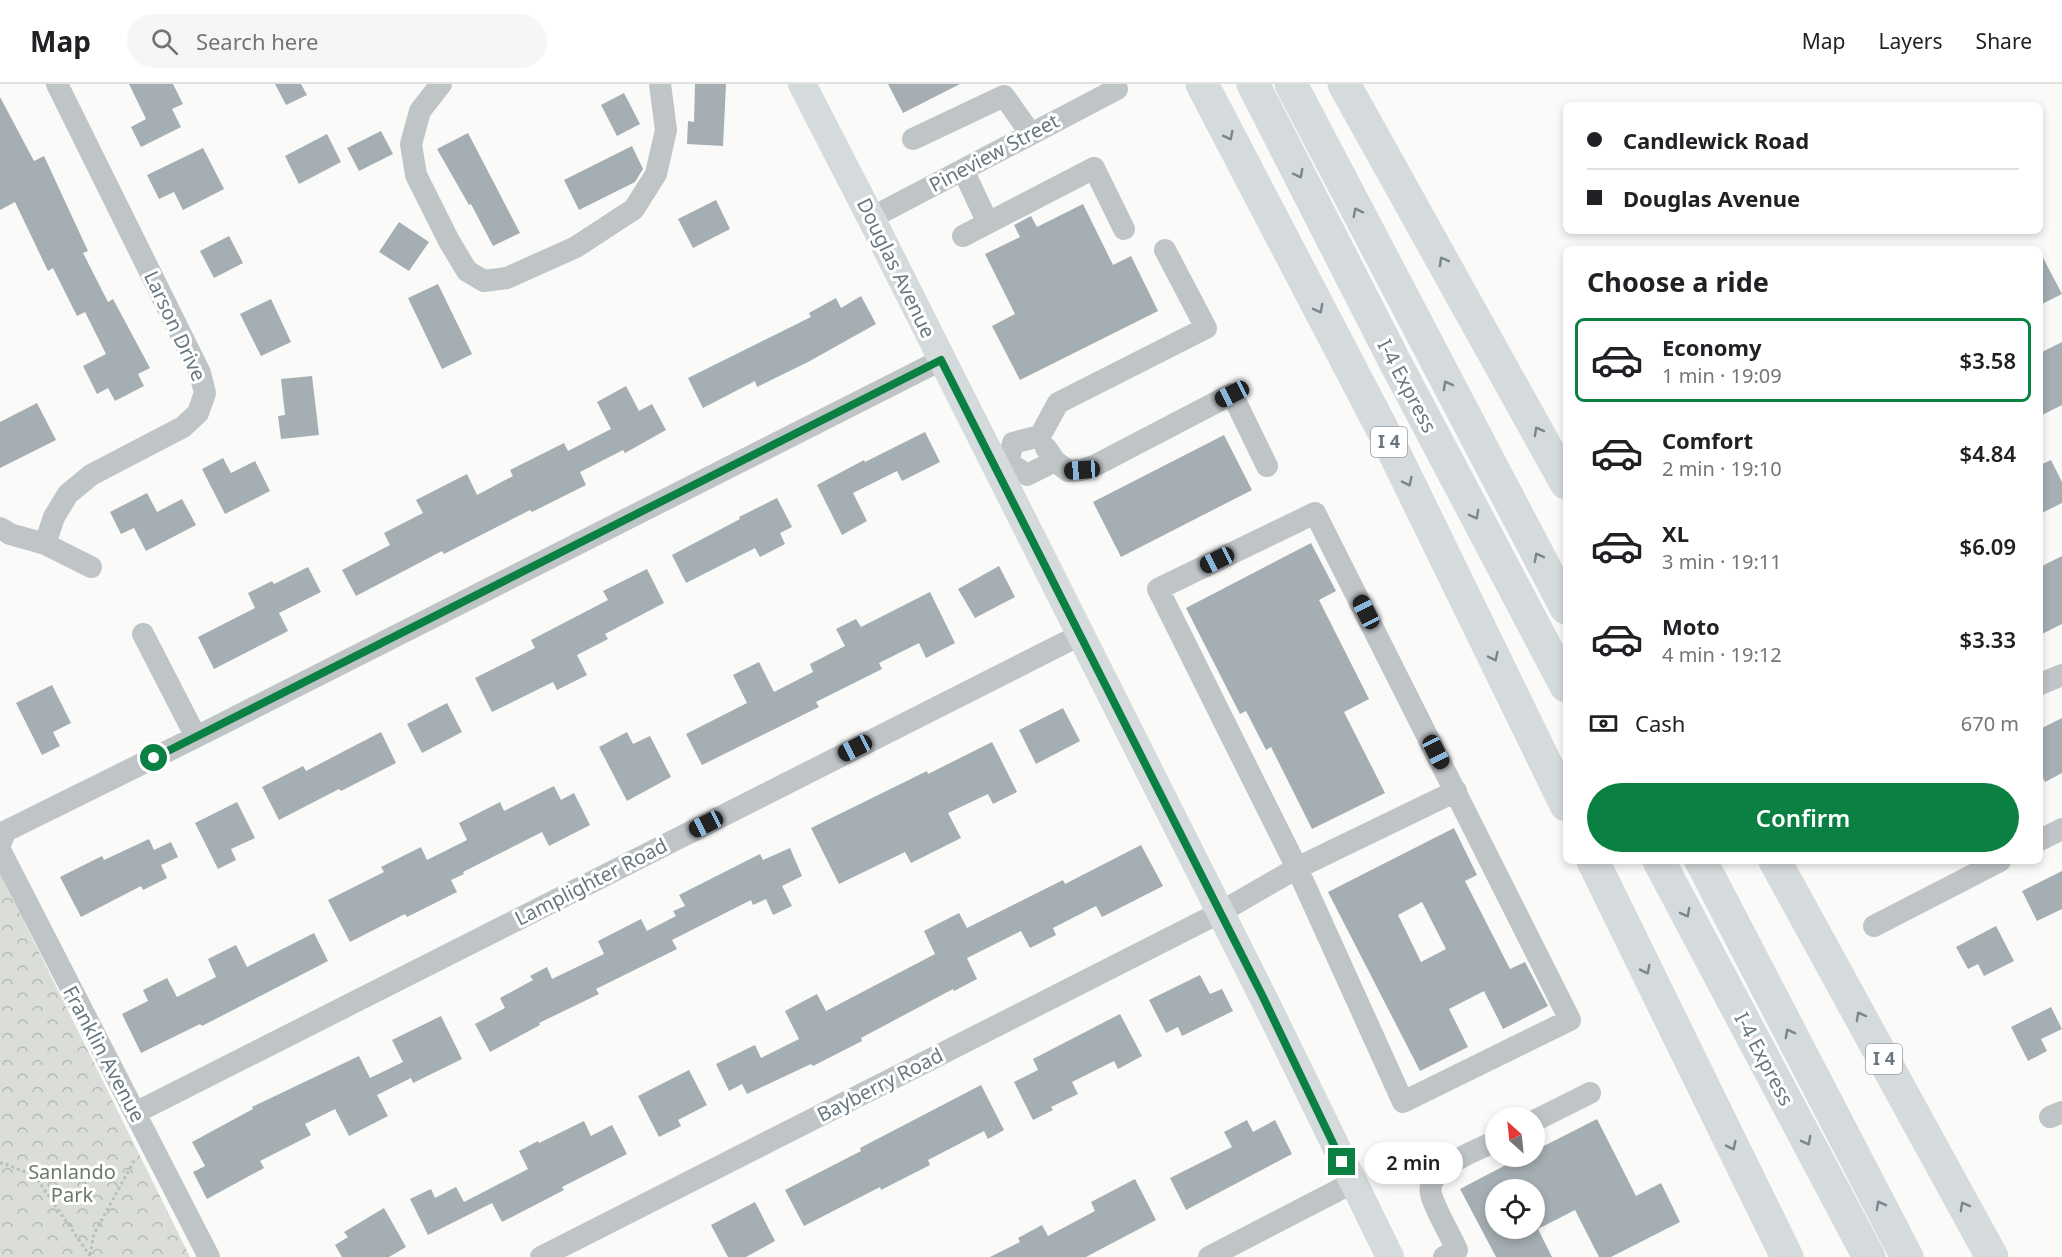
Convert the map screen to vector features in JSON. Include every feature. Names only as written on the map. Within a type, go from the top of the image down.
[{"type":"highway","name":"I 4","points":[[1202,84],[1389,442],[1563,799]]},
{"type":"highway","name":"I-4 Express","points":[[1253,84],[1394,360],[1563,680]]},
{"type":"highway","name":"I-4 Express","points":[[1291,84],[1563,602]]},
{"type":"highway","points":[[1344,84],[1563,478]]},
{"type":"highway","points":[[1594,864],[1786,1257]]},
{"type":"highway","name":"I-4 Express","points":[[1661,864],[1869,1257]]},
{"type":"highway","name":"I-4 Express","points":[[1703,864],[1907,1257]]},
{"type":"highway","name":"I 4","points":[[1777,864],[1992,1257]]},
{"type":"main road","name":"Douglas Avenue","points":[[802,84],[941,360],[1002,465],[1080,634],[1262,995],[1389,1257]]},
{"type":"street","name":"Larson Drive","points":[[45,544],[54,516],[68,494],[91,475],[183,427],[198,413],[205,393],[200,373],[57,84]]},
{"type":"street","points":[[441,84],[420,111],[411,144],[416,175],[449,241],[467,271],[484,281],[507,278],[576,247],[634,209],[656,174],[666,130],[660,84]]},
{"type":"street","name":"Pineview Street","points":[[871,218],[1117,89]]},
{"type":"street","points":[[913,139],[1004,96],[1031,134]]},
{"type":"street","points":[[963,236],[1094,168],[1125,229]]},
{"type":"street","points":[[963,170],[988,223]]},
{"type":"street","points":[[1054,461],[1027,475],[1002,465],[1013,443],[1040,436],[1058,403],[1206,328],[1165,250]]},
{"type":"street","points":[[0,844],[6,831],[941,360]]},
{"type":"street","points":[[1040,436],[1054,461],[1068,471],[1088,468],[1232,394],[1267,466]]},
{"type":"street","points":[[1315,513],[1570,1020],[1403,1102],[1297,868],[1158,589],[1315,513]]},
{"type":"street","points":[[0,528],[10,534],[45,544],[91,567]]},
{"type":"street","points":[[143,634],[196,737]]},
{"type":"street","name":"Lamplighter Road","points":[[135,1113],[1080,634]]},
{"type":"street","points":[[2043,683],[2062,675]]},
{"type":"street","name":"Bayberry Road","points":[[541,1257],[1219,913],[1297,868],[1456,791]]},
{"type":"street","points":[[2043,838],[2062,829]]},
{"type":"street","name":"Franklin Avenue","points":[[0,850],[209,1257]]},
{"type":"street","points":[[1874,926],[1994,864]]},
{"type":"street","points":[[1545,1116],[1590,1093]]},
{"type":"street","points":[[1444,1257],[1457,1250],[1431,1193],[1432,1179],[1443,1168],[1485,1147]]},
{"type":"street","points":[[1209,1257],[1352,1184]]},
{"type":"path","points":[[90,1257],[94,1234],[119,1185],[148,1138]]},
{"type":"path","points":[[0,1163],[35,1176],[90,1257]]},
{"type":"green space","name":"Sanlando Park","points":[[0,873],[190,1257],[0,1257]]},
{"type":"building","points":[[129,84],[173,84],[183,104],[172,109],[181,127],[141,147],[131,127],[146,119]]},
{"type":"building","points":[[275,84],[301,84],[307,95],[286,105]]},
{"type":"building","points":[[695,84],[726,84],[723,146],[687,144],[688,121],[694,122]]},
{"type":"building","points":[[888,84],[960,84],[903,113]]},
{"type":"building","points":[[624,93],[640,124],[617,136],[601,105]]},
{"type":"building","points":[[0,97],[34,161],[44,156],[88,251],[83,253],[108,302],[113,299],[150,368],[138,374],[144,386],[115,401],[108,388],[97,394],[83,366],[106,354],[85,312],[77,316],[53,268],[48,271],[15,202],[0,210]]},
{"type":"building","points":[[381,131],[393,154],[359,171],[347,148]]},
{"type":"building","points":[[468,133],[520,233],[493,246],[471,204],[469,205],[437,149]]},
{"type":"building","points":[[327,134],[341,162],[299,184],[285,156]]},
{"type":"building","points":[[632,146],[643,169],[635,182],[579,210],[564,180]]},
{"type":"building","points":[[203,148],[224,189],[183,210],[174,192],[159,199],[147,175]]},
{"type":"building","points":[[716,200],[730,229],[693,248],[678,219]]},
{"type":"building","points":[[1083,204],[1113,265],[1131,256],[1158,311],[1020,380],[992,326],[1015,314],[985,254],[1020,237],[1014,225],[1031,216],[1037,227]]},
{"type":"building","points":[[399,222],[429,242],[409,271],[379,252]]},
{"type":"building","points":[[229,236],[243,263],[214,278],[200,251]]},
{"type":"building","points":[[2043,258],[2062,294],[2043,304]]},
{"type":"building","points":[[438,284],[472,354],[442,369],[408,298]]},
{"type":"building","points":[[861,296],[876,324],[757,387],[755,381],[703,408],[688,378],[811,317],[809,313],[836,298],[841,308]]},
{"type":"building","points":[[271,299],[291,342],[261,356],[240,314]]},
{"type":"building","points":[[2062,342],[2062,405],[2043,414],[2043,352]]},
{"type":"building","points":[[312,376],[319,435],[281,439],[278,416],[285,415],[281,379]]},
{"type":"building","points":[[626,386],[639,411],[652,404],[666,430],[625,453],[623,450],[580,472],[586,485],[532,512],[530,510],[444,554],[442,551],[356,596],[342,570],[390,545],[384,533],[423,513],[416,500],[467,474],[477,495],[513,476],[510,470],[564,443],[568,451],[611,429],[597,402]]},
{"type":"building","points":[[37,403],[56,440],[0,468],[0,422]]},
{"type":"building","points":[[925,432],[940,462],[902,481],[897,471],[853,493],[867,521],[842,535],[817,485]]},
{"type":"building","points":[[1224,435],[1252,490],[1121,557],[1093,502]]},
{"type":"building","points":[[223,458],[231,473],[255,461],[270,491],[225,514],[202,469]]},
{"type":"building","points":[[2051,460],[2062,482],[2062,503],[2043,512],[2043,464]]},
{"type":"building","points":[[147,493],[157,512],[182,499],[196,525],[146,551],[134,528],[121,534],[110,512]]},
{"type":"building","points":[[777,498],[792,527],[780,533],[785,544],[760,557],[755,548],[686,583],[672,555]]},
{"type":"building","points":[[1311,543],[1336,591],[1319,600],[1369,699],[1344,712],[1385,793],[1312,829],[1271,747],[1266,750],[1246,711],[1240,714],[1186,608]]},
{"type":"building","points":[[2062,556],[2062,624],[2043,634],[2043,566]]},
{"type":"building","points":[[999,566],[1015,597],[975,618],[958,589]]},
{"type":"building","points":[[308,567],[321,592],[279,613],[288,631],[214,669],[198,637],[255,608],[248,593],[272,581],[274,584]]},
{"type":"building","points":[[647,569],[664,603],[605,634],[608,639],[577,655],[587,675],[557,690],[553,682],[492,712],[475,678],[535,648],[531,640],[608,600],[603,591]]},
{"type":"building","points":[[930,592],[955,643],[926,658],[919,643],[879,663],[882,669],[816,702],[819,707],[702,765],[686,734],[747,703],[733,675],[759,662],[774,692],[813,672],[810,664],[845,646],[836,629],[856,619],[861,627]]},
{"type":"building","points":[[52,685],[71,723],[53,732],[60,746],[42,755],[16,703]]},
{"type":"building","points":[[447,703],[462,732],[422,753],[407,724]]},
{"type":"building","points":[[1063,708],[1080,741],[1036,764],[1019,730]]},
{"type":"building","points":[[2062,718],[2062,773],[2045,782],[2043,778],[2043,728]]},
{"type":"building","points":[[381,732],[396,763],[279,820],[262,787],[303,766],[306,771]]},
{"type":"building","points":[[627,732],[633,744],[650,736],[671,777],[627,801],[599,747]]},
{"type":"building","points":[[992,742],[1017,792],[993,804],[988,794],[948,813],[961,838],[911,863],[905,852],[839,884],[811,828]]},
{"type":"building","points":[[554,786],[561,800],[574,793],[590,825],[549,846],[542,832],[451,880],[457,892],[407,917],[405,914],[350,942],[328,900],[384,872],[381,867],[421,847],[427,860],[467,840],[459,823],[500,802],[504,811]]},
{"type":"building","points":[[237,802],[255,838],[231,849],[236,860],[218,869],[195,823]]},
{"type":"building","points":[[1454,828],[1477,875],[1465,881],[1510,969],[1525,962],[1548,1006],[1503,1029],[1484,991],[1449,1009],[1468,1047],[1420,1071],[1328,892]],"holes":[[[1422,902],[1446,949],[1421,962],[1398,915]]]},
{"type":"building","points":[[149,839],[154,850],[171,842],[178,857],[161,865],[167,878],[143,890],[141,886],[81,917],[60,877],[102,856],[104,860]]},
{"type":"building","points":[[1141,845],[1163,886],[1102,917],[1096,906],[1053,928],[1056,935],[1030,948],[1021,931],[967,958],[977,979],[954,991],[953,989],[813,1066],[811,1064],[747,1094],[742,1084],[729,1091],[716,1064],[755,1045],[761,1058],[799,1039],[785,1011],[817,994],[826,1011],[935,954],[924,931],[959,913],[967,928],[1063,880],[1065,884]]},
{"type":"building","points":[[790,848],[802,876],[782,886],[792,906],[773,915],[766,899],[753,905],[751,900],[672,940],[677,949],[596,989],[599,994],[539,1023],[540,1025],[490,1052],[475,1024],[505,1008],[500,998],[533,980],[530,976],[547,967],[552,979],[604,954],[598,941],[641,919],[647,931],[676,916],[673,911],[685,906],[679,895],[760,854],[763,860]]},
{"type":"building","points":[[2062,871],[2062,909],[2037,921],[2022,891]]},
{"type":"building","points":[[1996,926],[2014,961],[1984,976],[1978,964],[1968,969],[1956,947]]},
{"type":"building","points":[[314,933],[328,961],[202,1026],[200,1024],[141,1053],[122,1014],[148,1001],[143,990],[167,978],[177,997],[216,977],[208,959],[236,945],[247,967]]},
{"type":"building","points":[[1200,975],[1210,994],[1222,989],[1233,1011],[1182,1036],[1178,1027],[1166,1033],[1149,1000]]},
{"type":"building","points":[[2051,1007],[2062,1029],[2041,1039],[2047,1051],[2028,1061],[2011,1027]]},
{"type":"building","points":[[1120,1014],[1142,1056],[1118,1069],[1114,1061],[1072,1082],[1078,1094],[1051,1107],[1053,1110],[1033,1120],[1014,1082],[1038,1070],[1033,1059]]},
{"type":"building","points":[[441,1016],[462,1059],[413,1083],[411,1078],[377,1095],[388,1116],[349,1136],[335,1109],[305,1124],[311,1135],[260,1161],[264,1168],[207,1199],[193,1172],[205,1166],[192,1142],[253,1109],[252,1107],[359,1056],[370,1078],[403,1062],[392,1040]]},
{"type":"building","points":[[689,1070],[707,1105],[678,1120],[681,1126],[659,1137],[638,1096]]},
{"type":"building","points":[[981,1085],[1004,1130],[988,1139],[984,1131],[928,1160],[930,1165],[881,1190],[880,1187],[804,1226],[785,1190]]},
{"type":"building","points":[[1597,1119],[1636,1196],[1661,1183],[1680,1222],[1611,1257],[1599,1257],[1575,1210],[1545,1225],[1545,1179],[1485,1179],[1485,1236],[1460,1189],[1502,1167],[1545,1167],[1545,1145]]},
{"type":"building","points":[[1247,1120],[1253,1132],[1275,1120],[1292,1154],[1186,1210],[1170,1178],[1232,1147],[1224,1132]]},
{"type":"building","points":[[584,1121],[591,1136],[612,1125],[627,1154],[562,1187],[564,1190],[502,1222],[492,1203],[428,1235],[410,1199],[431,1189],[435,1198],[456,1187],[464,1202],[528,1169],[519,1151]]},
{"type":"building","points":[[1135,1179],[1156,1220],[1086,1257],[990,1257],[1020,1242],[1018,1238],[1042,1225],[1048,1236],[1095,1211],[1091,1202]]},
{"type":"building","points":[[755,1202],[775,1241],[746,1257],[728,1257],[711,1225]]},
{"type":"building","points":[[384,1208],[406,1247],[389,1257],[342,1257],[335,1245],[348,1237],[344,1232]]},
{"type":"building","points":[[1486,1239],[1543,1239],[1552,1257],[1496,1257]]},
{"type":"route","points":[[154,758],[941,360],[1262,995],[1342,1162]]}]
